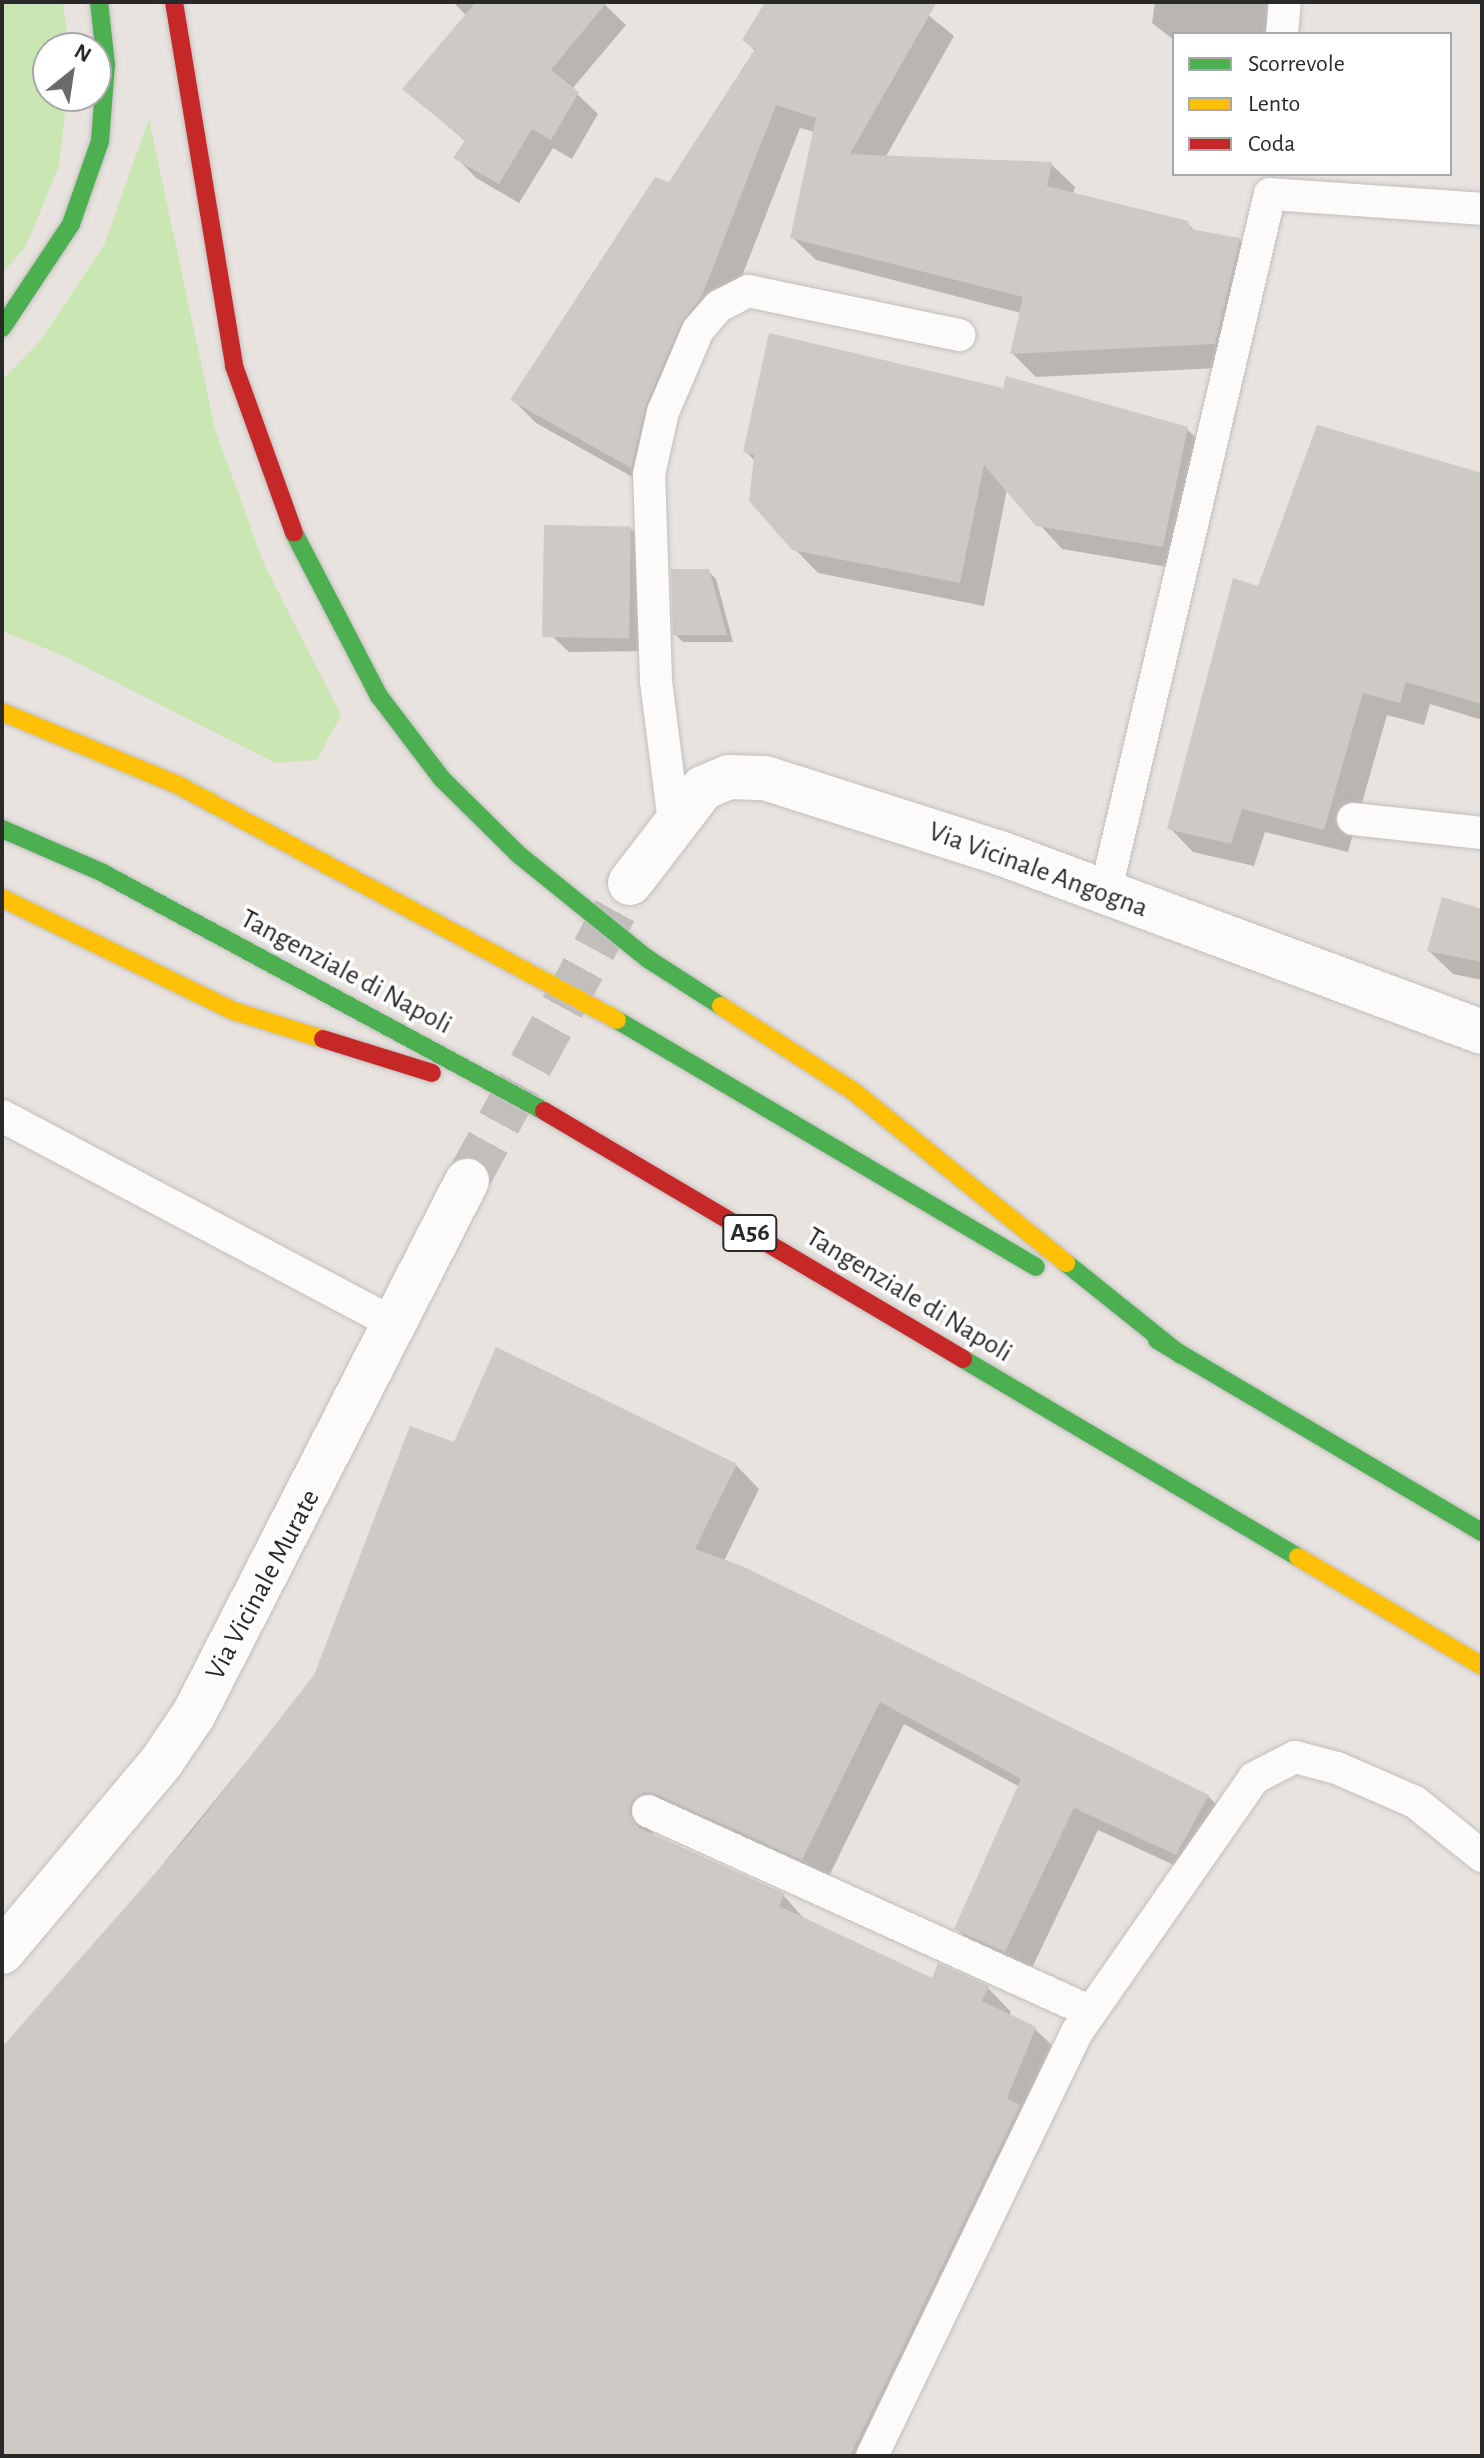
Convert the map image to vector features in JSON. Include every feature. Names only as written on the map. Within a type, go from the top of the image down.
[{"type":"highway","points":[[2,328],[71,224],[100,141],[106,65],[99,2]]},
{"type":"highway","points":[[174,2],[234,366],[287,519],[379,696],[442,779],[531,864],[648,959],[853,1091],[1181,1355]]},
{"type":"highway","points":[[2,712],[176,784],[547,979],[1482,1532]]},
{"type":"highway","name":"Tangenziale di Napoli","points":[[2,829],[103,873],[529,1102],[1482,1666]]},
{"type":"highway","points":[[2,898],[234,1011],[529,1102]]},
{"type":"street","name":"Via Vicinale Angogna","points":[[630,883],[703,788],[729,777],[765,778],[1000,853],[1482,1032]]},
{"type":"street","name":"Via Vicinale Murate","points":[[2,1952],[162,1761],[194,1714],[397,1325],[467,1181]]},
{"type":"lane","points":[[1282,32],[1285,2]]},
{"type":"lane","points":[[1105,894],[1271,184],[1482,209]]},
{"type":"lane","points":[[674,822],[656,681],[649,474],[663,412],[698,330],[719,306],[748,291],[959,335]]},
{"type":"lane","points":[[1353,819],[1482,833]]},
{"type":"lane","points":[[2,1116],[397,1325]]},
{"type":"lane","points":[[872,2456],[1091,2012],[1254,1778],[1295,1757],[1337,1768],[1415,1802],[1482,1856]]},
{"type":"lane","points":[[648,1811],[1091,2012]]},
{"type":"green space","points":[[2,2],[63,2],[67,32],[32,32],[32,112],[65,112],[59,166],[26,246],[2,274]]},
{"type":"green space","points":[[149,119],[215,429],[264,564],[341,715],[317,760],[276,763],[59,654],[2,631],[2,380],[41,340],[104,245]]},
{"type":"building","points":[[476,2],[607,2],[551,70],[579,92],[551,140],[532,129],[499,184],[453,158],[465,140],[402,89]]},
{"type":"building","points":[[765,2],[937,2],[850,154],[1052,162],[1047,186],[1188,221],[1190,229],[1240,238],[1215,344],[1010,354],[1023,297],[790,238],[816,118],[776,105],[701,298],[681,323],[646,405],[631,468],[510,400],[655,177],[669,182],[755,49],[742,40]]},
{"type":"building","points":[[769,333],[1003,388],[1006,376],[1188,427],[1163,547],[1036,526],[984,465],[960,583],[792,550],[749,501],[754,455],[743,452]]},
{"type":"building","points":[[1317,425],[1482,473],[1482,704],[1406,682],[1400,703],[1363,693],[1324,830],[1242,809],[1231,844],[1167,829],[1233,578],[1258,586]]},
{"type":"building","points":[[544,525],[631,527],[629,639],[542,637]]},
{"type":"building","points":[[671,569],[709,569],[727,635],[673,635]]},
{"type":"building","points":[[1442,897],[1482,909],[1482,962],[1427,951]]},
{"type":"building","points":[[496,1347],[737,1464],[695,1549],[742,1566],[1209,1795],[1176,1855],[1074,1808],[1005,1952],[954,1929],[1021,1779],[880,1702],[802,1860],[656,1794],[645,1792],[631,1802],[629,1814],[639,1828],[785,1894],[779,1906],[932,1978],[938,1963],[989,1986],[982,2001],[1036,2027],[1007,2098],[1020,2105],[850,2456],[2,2456],[2,2047],[189,1835],[314,1675],[410,1426],[454,1442]]},
{"type":"tunnel","points":[[467,1181],[630,883]]},
{"type":"traffic: fast","points":[[2,328],[71,224],[100,141],[106,65],[99,2]]},
{"type":"traffic: fast","points":[[294,533],[379,696],[442,779],[519,855],[648,959],[721,1006]]},
{"type":"traffic: fast","points":[[2,829],[103,873],[544,1111]]},
{"type":"traffic: fast","points":[[617,1020],[1036,1267]]},
{"type":"traffic: fast","points":[[1066,1263],[1181,1355]]},
{"type":"traffic: fast","points":[[1157,1340],[1482,1532]]},
{"type":"traffic: fast","points":[[963,1359],[1298,1557]]},
{"type":"traffic: slow","points":[[2,712],[176,784],[617,1020]]},
{"type":"traffic: slow","points":[[2,898],[234,1011],[323,1039]]},
{"type":"traffic: slow","points":[[721,1006],[853,1091],[1066,1263]]},
{"type":"traffic: slow","points":[[1298,1557],[1482,1666]]},
{"type":"traffic: jam","points":[[174,2],[234,366],[294,533]]},
{"type":"traffic: jam","points":[[323,1039],[432,1073]]},
{"type":"traffic: jam","points":[[544,1111],[963,1359]]}]
